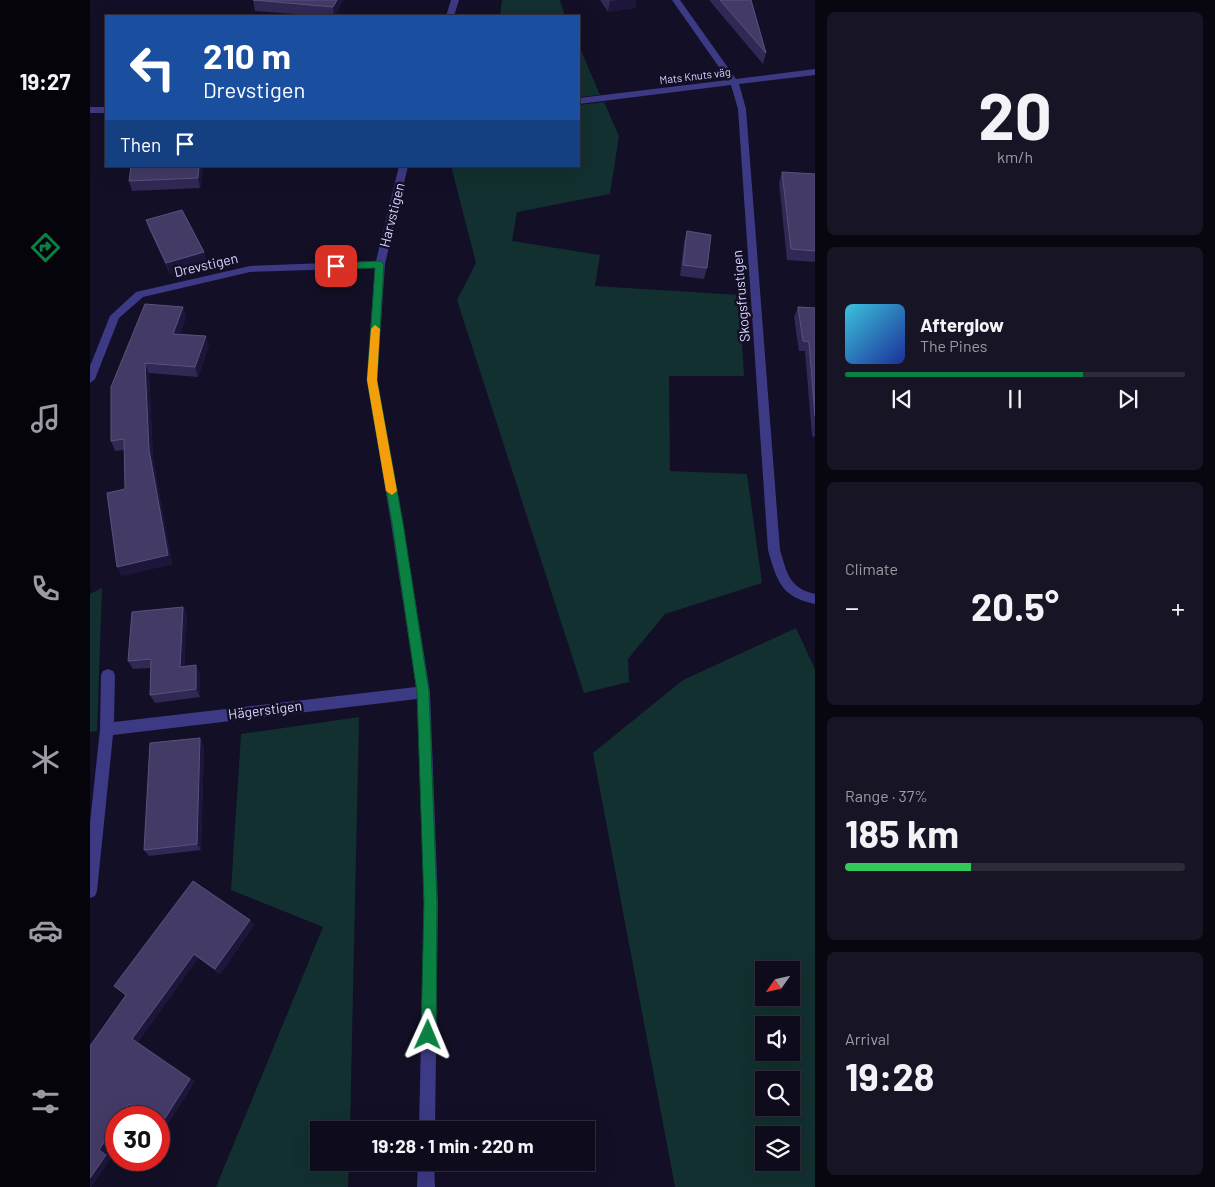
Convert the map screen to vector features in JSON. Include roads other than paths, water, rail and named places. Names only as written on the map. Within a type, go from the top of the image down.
[{"type":"street","points":[[450,15],[455,0]]},
{"type":"street","name":"Skogsfrustigen","points":[[676,0],[734,82],[742,110],[774,550],[784,583],[809,598]]},
{"type":"street","name":"Mats Knuts väg","points":[[580,102],[815,72]]},
{"type":"street","points":[[90,110],[105,110]]},
{"type":"street","name":"Harvstigen","points":[[404,167],[380,264],[372,380],[397,523],[423,692],[431,903],[427,1121]]},
{"type":"street","name":"Drevstigen","points":[[90,379],[115,316],[140,294],[250,269],[380,264]]},
{"type":"street","points":[[90,891],[107,729],[108,675]]},
{"type":"street","name":"Hägerstigen","points":[[107,729],[423,692]]},
{"type":"street","points":[[426,1171],[426,1187]]}]
